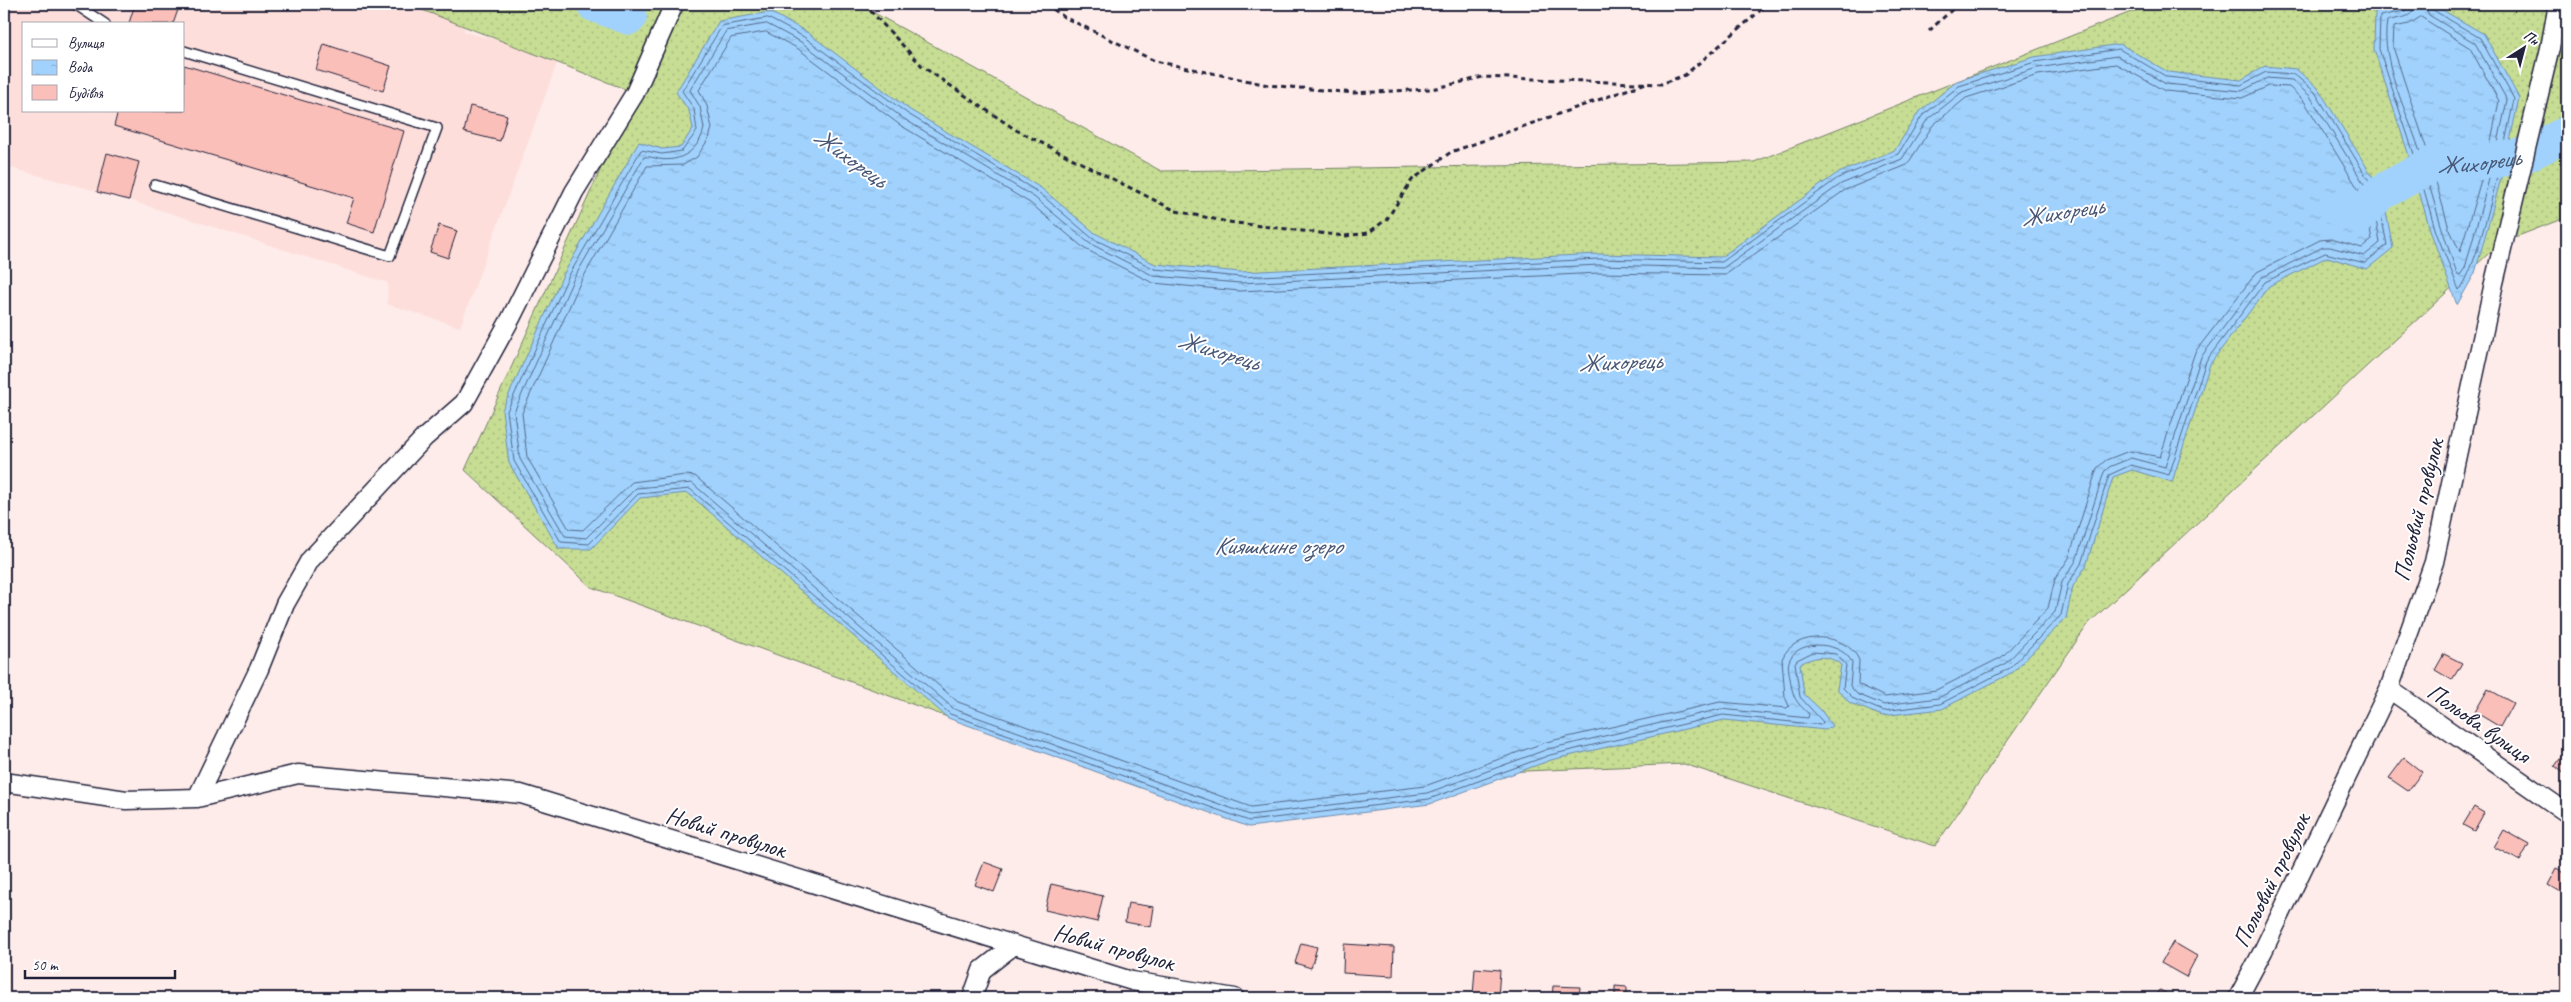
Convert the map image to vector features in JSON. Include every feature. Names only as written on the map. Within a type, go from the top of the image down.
[{"type":"street","points":[[197,798],[258,669],[285,604],[310,560],[424,438],[464,402],[511,318],[574,192],[635,93],[674,4]]},
{"type":"street","name":"Польовий провулок","points":[[2238,998],[2263,951],[2389,689],[2434,562],[2494,283],[2550,48],[2558,4]]},
{"type":"street","name":"Польова вулиця","points":[[2389,689],[2567,813]]},
{"type":"street","name":"Новий провулок","points":[[4,782],[126,800],[197,798],[298,774],[521,794],[1132,981],[1235,998]]},
{"type":"street","points":[[972,998],[982,970],[1014,945]]},
{"type":"lane","points":[[75,4],[102,22]]},
{"type":"lane","points":[[155,185],[390,256],[437,128],[185,51]]},
{"type":"path","points":[[864,4],[923,67],[1016,130],[1176,212],[1228,222],[1345,236],[1368,233],[1387,219],[1412,180],[1451,152],[1646,83]]},
{"type":"path","points":[[1046,4],[1064,17],[1155,61],[1268,85],[1354,93],[1432,89],[1483,77],[1661,84],[1685,75],[1768,4]]},
{"type":"path","points":[[1929,31],[1958,4]]},
{"type":"shaded area","points":[[4,4],[405,4],[465,20],[464,32],[560,55],[460,327],[387,304],[388,283],[129,200],[4,166]]},
{"type":"green space","name":"Кияшкине озеро","points":[[407,4],[858,4],[1161,171],[1754,162],[2131,12],[2162,4],[2567,4],[2567,217],[2500,243],[2089,623],[1935,846],[1684,764],[1142,788],[591,587],[465,470],[635,93]]},
{"type":"water","points":[[2417,4],[2432,4],[2484,34],[2519,98],[2506,160],[2475,273],[2457,305],[2431,233],[2408,153],[2374,49],[2375,11]]},
{"type":"water","name":"Кияшкине озеро","points":[[770,12],[807,32],[910,110],[1041,188],[1095,233],[1155,264],[1241,272],[1599,254],[1721,257],[1836,174],[1895,150],[1918,113],[1957,81],[2034,57],[2120,44],[2168,72],[2241,80],[2265,66],[2296,69],[2318,88],[2382,192],[2393,248],[2367,269],[2327,257],[2269,286],[2210,364],[2172,482],[2132,470],[2113,477],[2086,566],[2073,586],[2066,618],[2013,672],[1942,709],[1882,716],[1850,703],[1837,689],[1841,665],[1831,659],[1821,657],[1800,664],[1804,694],[1821,710],[1832,726],[1826,730],[1724,720],[1551,760],[1430,804],[1249,827],[948,718],[688,493],[640,498],[591,549],[559,549],[509,463],[502,410],[563,275],[639,142],[662,149],[681,147],[693,128],[689,111],[676,92],[719,21]]},
{"type":"building","points":[[135,4],[180,4],[174,22],[129,22]]},
{"type":"building","points":[[324,44],[391,66],[383,91],[316,70]]},
{"type":"building","points":[[185,65],[404,131],[374,232],[346,223],[354,198],[114,126],[118,112],[185,112]]},
{"type":"building","points":[[470,106],[507,115],[500,141],[464,132]]},
{"type":"building","points":[[107,153],[139,162],[129,200],[97,192]]},
{"type":"building","points":[[439,225],[457,231],[448,258],[430,252]]},
{"type":"building","points":[[2444,654],[2462,663],[2452,680],[2435,670]]},
{"type":"building","points":[[2488,689],[2513,703],[2500,727],[2475,712]]},
{"type":"building","points":[[2567,749],[2567,776],[2555,766]]},
{"type":"building","points":[[2404,758],[2422,772],[2408,791],[2389,778]]},
{"type":"building","points":[[2474,807],[2484,813],[2474,831],[2463,825]]},
{"type":"building","points":[[2504,830],[2529,844],[2520,861],[2494,847]]},
{"type":"building","points":[[984,862],[1003,869],[994,892],[975,885]]},
{"type":"building","points":[[2557,868],[2567,873],[2567,896],[2548,885]]},
{"type":"building","points":[[1051,884],[1103,896],[1097,922],[1045,910]]},
{"type":"building","points":[[1128,903],[1154,907],[1151,927],[1125,922]]},
{"type":"building","points":[[2173,942],[2197,956],[2186,977],[2161,963]]},
{"type":"building","points":[[1301,943],[1317,947],[1311,968],[1295,963]]},
{"type":"building","points":[[1344,944],[1394,947],[1393,976],[1343,973]]},
{"type":"building","points":[[1475,968],[1500,970],[1498,998],[1473,996]]},
{"type":"building","points":[[1553,986],[1580,987],[1579,998],[1552,998]]},
{"type":"building","points":[[1615,986],[1627,987],[1627,998],[1615,998]]},
{"type":"building","points":[[2160,990],[2175,998],[2155,998]]},
{"type":"building","points":[[1653,993],[1678,995],[1678,998],[1653,998]]},
{"type":"waterway","name":"Жихорець","points":[[594,4],[629,17]]},
{"type":"waterway","name":"Жихорець","points":[[2341,210],[2361,213],[2382,192],[2433,164],[2473,163],[2522,156],[2567,134]]}]
